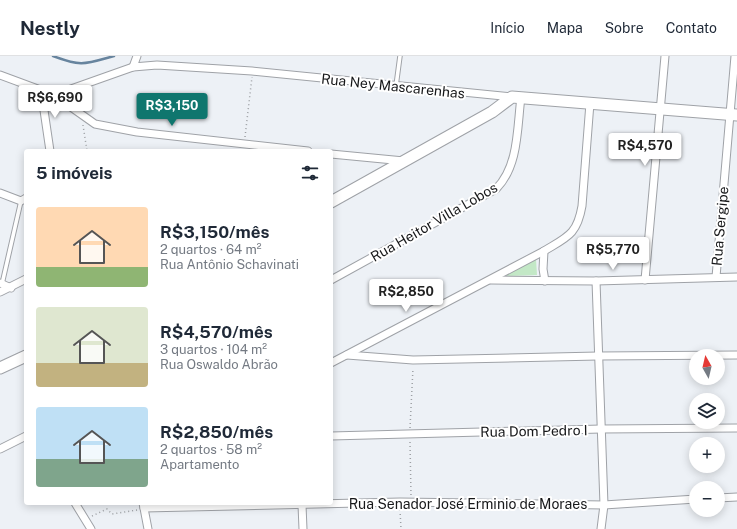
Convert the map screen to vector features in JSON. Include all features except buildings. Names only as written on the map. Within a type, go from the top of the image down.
[{"type":"street","points":[[134,67],[137,56]]},
{"type":"street","points":[[645,280],[665,56]]},
{"type":"street","name":"Rua Sergipe","points":[[716,277],[734,114],[735,56]]},
{"type":"street","name":"Rua Ney Mascarenhas","points":[[54,95],[134,67],[157,65],[252,71],[396,87],[734,114]]},
{"type":"street","points":[[0,75],[54,95],[95,124],[111,128],[290,149]]},
{"type":"street","points":[[41,90],[50,149]]},
{"type":"street","points":[[333,201],[406,162],[516,97]]},
{"type":"street","name":"Rua Heitor Villa Lobos","points":[[333,279],[496,189],[504,181],[512,163],[516,97]]},
{"type":"street","points":[[333,362],[544,251],[572,234],[580,215],[590,103]]},
{"type":"street","points":[[333,154],[406,162]]},
{"type":"street","points":[[0,193],[23,199]]},
{"type":"street","points":[[544,251],[543,269],[545,281]]},
{"type":"street","points":[[489,280],[596,281],[737,277]]},
{"type":"street","points":[[0,292],[11,288],[24,280]]},
{"type":"street","points":[[596,281],[604,505],[601,529]]},
{"type":"street","points":[[1,283],[11,288]]},
{"type":"street","points":[[346,355],[413,360],[737,355]]},
{"type":"street","points":[[0,368],[24,357]]},
{"type":"street","name":"Rua Dom Pedro I","points":[[333,436],[601,429],[737,428]]},
{"type":"street","points":[[0,449],[24,437]]},
{"type":"street","points":[[725,498],[737,497]]},
{"type":"street","name":"Rua Senador José Erminio de Moraes","points":[[333,504],[411,502],[604,505],[689,500]]},
{"type":"street","points":[[76,505],[91,529]]},
{"type":"street","points":[[302,505],[303,529]]},
{"type":"street","name":"Rua Senador José Erminio de Moraes","points":[[144,506],[302,505]]},
{"type":"street","points":[[144,506],[148,529]]},
{"type":"lane","points":[[396,87],[400,56]]},
{"type":"lane","points":[[1,283],[23,199]]},
{"type":"path","points":[[244,144],[252,71]]},
{"type":"path","points":[[81,115],[87,149]]},
{"type":"path","points":[[411,502],[410,433],[413,360]]},
{"type":"path","points":[[400,502],[401,529]]},
{"type":"path","points":[[85,519],[107,509],[112,514],[144,506]]},
{"type":"green space","points":[[536,259],[537,275],[507,276],[506,274]]},
{"type":"waterway","points":[[53,56],[77,63],[96,61],[114,56]]}]
